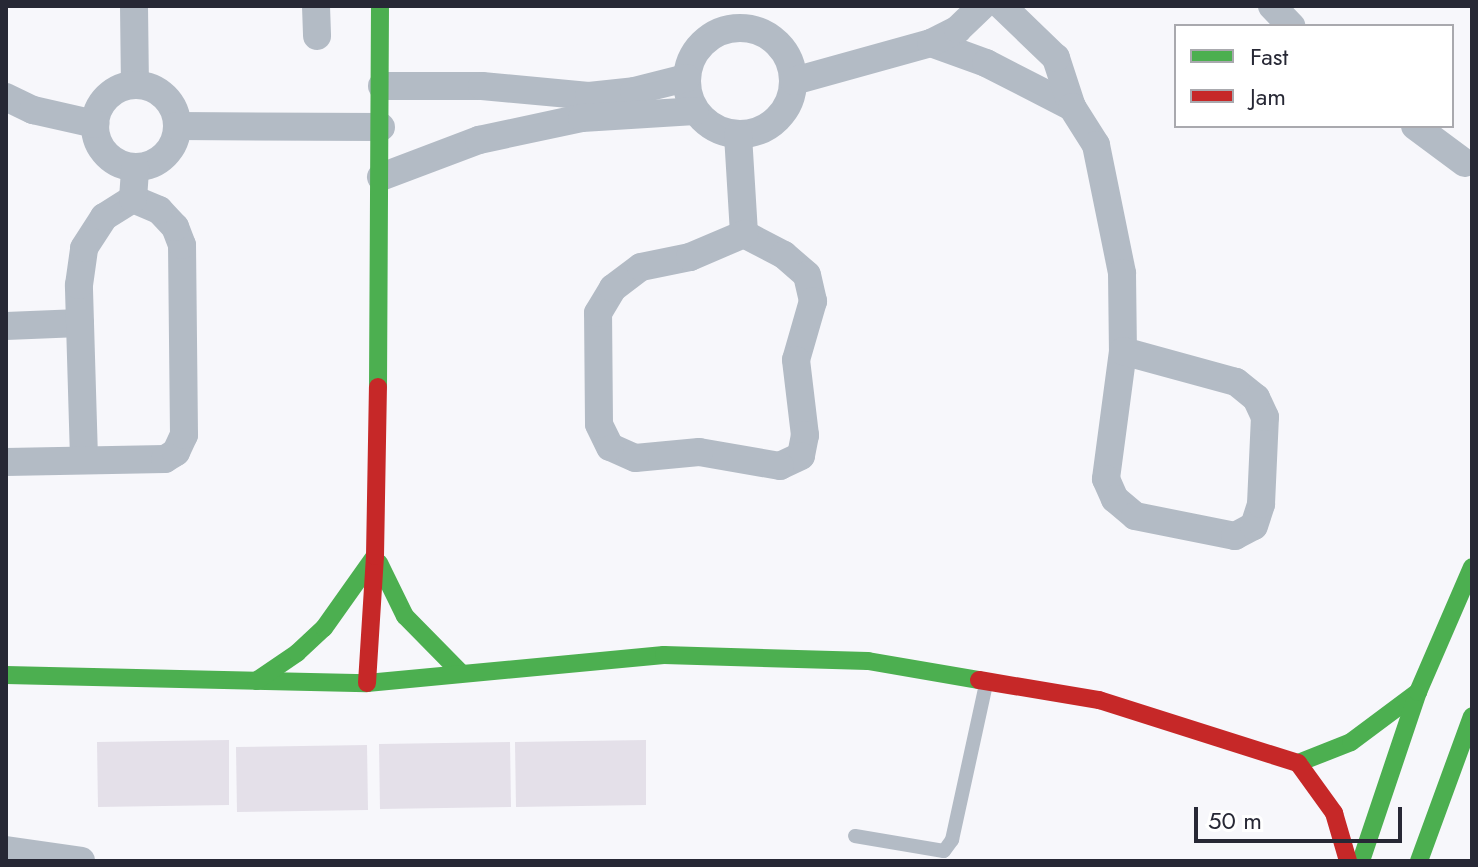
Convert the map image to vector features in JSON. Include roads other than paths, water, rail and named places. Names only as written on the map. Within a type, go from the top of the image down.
[{"type":"street","points":[[134,6],[135,85]]},
{"type":"street","points":[[316,6],[317,36]]},
{"type":"street","points":[[367,683],[375,556],[382,86],[380,6]]},
{"type":"street","points":[[794,81],[931,43],[958,29],[982,6]]},
{"type":"street","points":[[1002,6],[1056,58],[1072,107],[1096,145],[1122,273],[1123,351],[1106,479],[1115,499],[1135,516],[1235,536],[1254,526],[1261,504],[1265,417],[1256,398],[1236,382],[1123,351]]},
{"type":"street","points":[[1272,6],[1289,24]]},
{"type":"street","points":[[741,16],[784,50],[794,81],[783,114],[755,133],[738,135],[706,124],[688,96],[686,78],[690,62],[705,42],[741,16]]},
{"type":"street","points":[[931,43],[986,63],[1072,107]]},
{"type":"street","points":[[382,86],[482,86],[589,96],[634,91],[686,78]]},
{"type":"street","points":[[135,85],[148,87],[169,101],[177,126],[176,139],[160,160],[135,168],[111,160],[102,150],[95,124],[103,102],[123,88],[135,85]]},
{"type":"street","points":[[6,97],[33,110],[95,124]]},
{"type":"street","points":[[381,177],[479,140],[582,118],[695,111]]},
{"type":"street","points":[[177,126],[381,127]]},
{"type":"street","points":[[1418,128],[1465,163]]},
{"type":"street","points":[[738,135],[744,234]]},
{"type":"street","points":[[133,199],[135,168]]},
{"type":"street","points":[[84,458],[79,285],[84,248],[104,217],[133,199]]},
{"type":"street","points":[[6,462],[84,458],[165,459],[176,452],[184,435],[182,245],[175,227],[159,210],[133,199]]},
{"type":"street","points":[[744,234],[784,255],[807,275],[813,301],[796,360],[805,435],[801,456],[780,466],[699,452],[635,458],[610,447],[599,424],[598,313],[613,288],[641,267],[690,257],[744,234]]},
{"type":"street","points":[[6,326],[80,323]]},
{"type":"street","points":[[375,556],[405,616],[461,673]]},
{"type":"street","points":[[256,681],[297,653],[324,628],[375,556]]},
{"type":"street","points":[[1361,861],[1418,692],[1472,567]]},
{"type":"street","points":[[6,675],[367,683],[664,655],[868,661],[1099,700],[1298,763],[1334,813],[1348,861]]},
{"type":"street","points":[[1298,763],[1351,742],[1418,692]]},
{"type":"street","points":[[1419,861],[1472,716]]},
{"type":"street","points":[[6,850],[81,861]]},
{"type":"lane","points":[[855,836],[944,851],[952,840],[987,681]]}]
